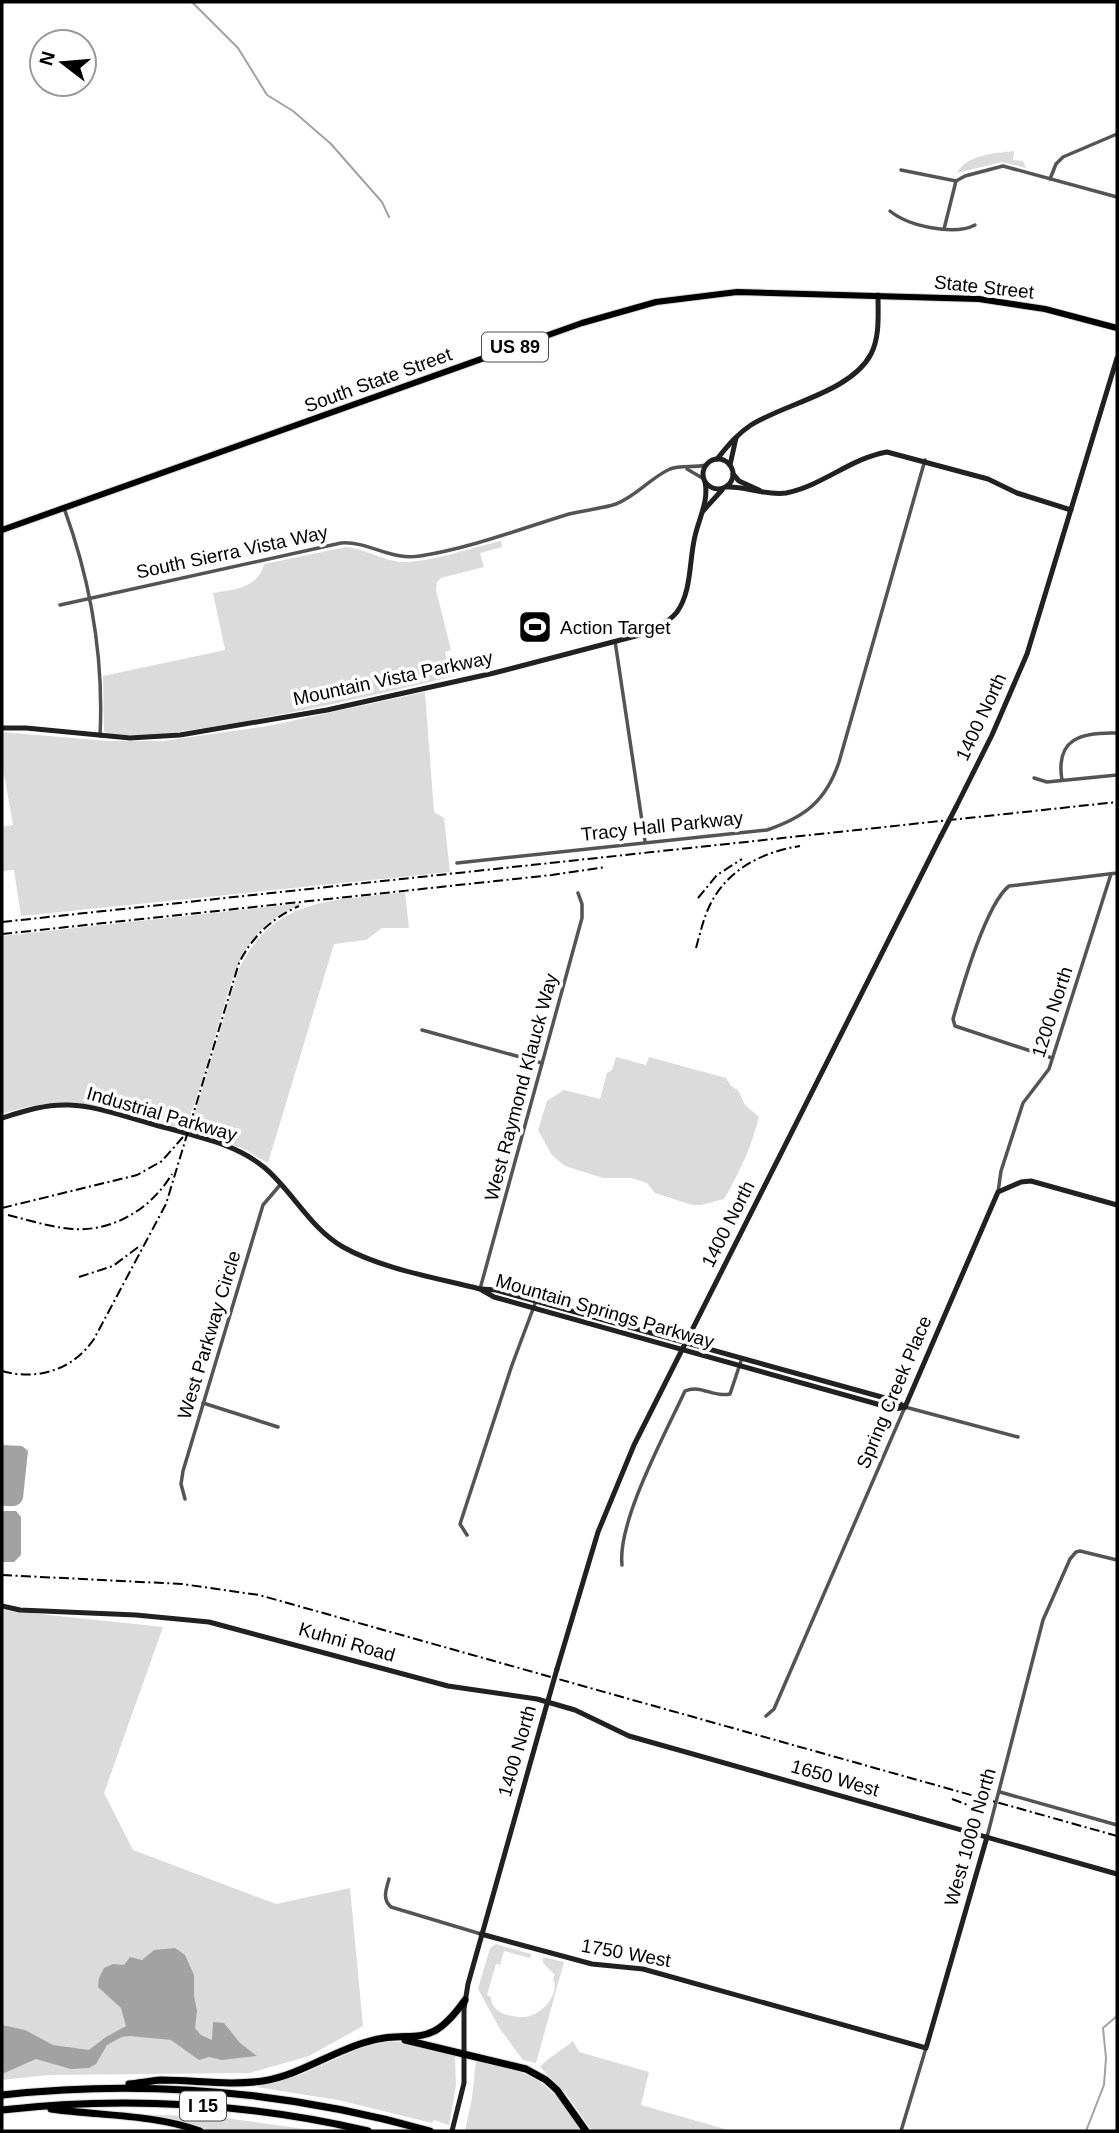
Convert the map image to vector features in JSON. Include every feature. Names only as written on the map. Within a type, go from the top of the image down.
[{"type":"highway","points":[[96,2088],[159,2080],[217,2083],[264,2081],[300,2071],[361,2043],[436,2032],[453,2018],[465,2000]]},
{"type":"highway","points":[[397,2038],[516,2065],[546,2080],[557,2090],[586,2131]]},
{"type":"highway","name":"I 15","points":[[2,2095],[96,2088],[180,2090],[263,2097],[338,2109],[430,2131]]},
{"type":"highway","name":"I 15","points":[[2,2110],[116,2103],[194,2106],[280,2115],[368,2131]]},
{"type":"highway","points":[[36,2107],[160,2120],[200,2131]]},
{"type":"main road","name":"South State Street","points":[[64,508],[620,311],[691,296],[737,292],[844,295]]},
{"type":"main road","name":"State Street","points":[[844,295],[1007,302],[1117,328]]},
{"type":"main road","name":"US 89","points":[[2,530],[64,508]]},
{"type":"street","points":[[1050,179],[1056,164],[1063,157],[1117,135]]},
{"type":"street","points":[[901,170],[956,181],[1003,166],[1117,197]]},
{"type":"street","points":[[944,229],[956,181]]},
{"type":"street","points":[[890,211],[898,219],[929,227],[966,230],[975,225]]},
{"type":"street","points":[[704,480],[706,465],[753,424],[836,386],[861,369],[872,353],[876,338],[878,295]]},
{"type":"street","name":"1400 North","points":[[452,2131],[464,2083],[465,2000],[481,1934],[584,1573],[611,1498],[685,1342],[992,735],[1027,654],[1117,358]]},
{"type":"street","points":[[736,438],[730,465],[733,474],[739,481],[759,490]]},
{"type":"street","points":[[685,468],[713,489],[783,493],[804,487],[880,453],[896,453],[988,479],[1030,498],[1071,510]]},
{"type":"street","points":[[716,459],[730,465]]},
{"type":"street","name":"Tracy Hall Parkway","points":[[457,863],[767,830],[790,822],[819,800],[831,784],[839,762],[925,460]]},
{"type":"street","name":"South Sierra Vista Way","points":[[60,605],[341,543],[358,543],[392,555],[421,556],[618,503],[630,498],[673,468],[706,465]]},
{"type":"street","points":[[724,488],[733,474]]},
{"type":"street","name":"Mountain Vista Parkway","points":[[2,728],[130,738],[180,735],[244,726],[494,673],[650,632],[667,622],[678,610],[685,595],[695,536],[703,511],[704,480]]},
{"type":"street","name":"Mountain Vista Parkway","points":[[703,511],[724,488]]},
{"type":"street","points":[[64,508],[83,564],[100,660],[100,736]]},
{"type":"street","points":[[615,641],[645,841]]},
{"type":"street","points":[[1062,780],[1061,764],[1070,741],[1083,735],[1117,733]]},
{"type":"street","points":[[1034,778],[1047,782],[1117,775]]},
{"type":"street","points":[[1052,1058],[958,1027],[953,1023],[975,952],[989,917],[1006,888],[1018,884],[1117,873]]},
{"type":"street","name":"1200 North","points":[[998,1192],[1001,1171],[1024,1103],[1049,1069],[1111,874]]},
{"type":"street","name":"West Raymond Klauck Way","points":[[480,1289],[582,918],[582,904],[578,893]]},
{"type":"street","points":[[422,1030],[542,1063]]},
{"type":"street","name":"Industrial Parkway","points":[[2,1118],[49,1106],[69,1105],[93,1108],[220,1144],[246,1155],[268,1171],[320,1229],[349,1250],[377,1261],[480,1289]]},
{"type":"street","points":[[998,1192],[1017,1183],[1031,1181],[1117,1205]]},
{"type":"street","name":"West Parkway Circle","points":[[186,1499],[181,1484],[183,1471],[262,1205],[281,1185]]},
{"type":"street","name":"Spring Creek Place","points":[[766,1716],[774,1709],[998,1192]]},
{"type":"street","name":"Mountain Springs Parkway","points":[[480,1289],[492,1289],[536,1301],[1018,1437]]},
{"type":"street","name":"Mountain Springs Parkway","points":[[480,1289],[494,1297],[892,1409],[905,1407]]},
{"type":"street","points":[[467,1535],[460,1524],[536,1301]]},
{"type":"street","points":[[622,1565],[620,1554],[630,1515],[685,1391],[694,1387],[723,1395],[730,1394],[742,1358]]},
{"type":"street","points":[[203,1403],[278,1427]]},
{"type":"street","name":"West 1000 North","points":[[901,2131],[1000,1792],[1043,1620],[1073,1554],[1087,1552],[1117,1560]]},
{"type":"street","name":"Kuhni Road","points":[[2,1606],[20,1610],[136,1615],[209,1622],[448,1686],[525,1696],[549,1702]]},
{"type":"street","name":"1650 West","points":[[549,1702],[575,1710],[629,1736],[1117,1874]]},
{"type":"street","points":[[1000,1792],[1117,1825]]},
{"type":"street","name":"1750 West","points":[[389,1879],[385,1893],[387,1903],[391,1907],[592,1964],[643,1969],[926,2048]]},
{"type":"shaded area","points":[[1014,151],[1013,160],[1023,161],[1026,168],[1002,162],[957,173],[967,162],[974,159]]},
{"type":"shaded area","points":[[501,541],[502,547],[480,553],[484,567],[441,578],[437,582],[436,590],[451,650],[445,652],[451,677],[361,698],[199,729],[127,736],[104,732],[103,676],[225,650],[213,593],[237,589],[251,583],[264,564],[346,547],[390,560],[416,561]]},
{"type":"shaded area","points":[[425,692],[434,812],[444,818],[450,872],[21,916],[14,870],[2,871],[2,827],[13,825],[2,763],[2,732],[108,741],[163,741],[268,726]]},
{"type":"shaded area","points":[[405,892],[409,928],[382,928],[366,940],[334,944],[268,1163],[242,1148],[193,1133],[192,1122],[239,969],[253,945],[270,927],[309,906]]},
{"type":"shaded area","points":[[303,903],[267,925],[253,939],[240,960],[185,1128],[92,1105],[71,1103],[27,1107],[2,1114],[2,936]]},
{"type":"shaded area","points":[[616,1057],[646,1065],[649,1057],[726,1078],[731,1086],[738,1090],[745,1105],[759,1117],[744,1159],[724,1199],[692,1205],[655,1193],[647,1183],[632,1178],[603,1178],[565,1166],[552,1155],[538,1130],[547,1101],[564,1090],[600,1099],[607,1073],[612,1070]]},
{"type":"shaded area","points":[[2,1445],[22,1446],[28,1451],[23,1498],[15,1506],[2,1506]]},
{"type":"shaded area","points":[[2,1511],[16,1511],[21,1517],[21,1555],[14,1562],[2,1562]]},
{"type":"shaded area","points":[[2,1610],[163,1627],[104,1793],[133,1850],[276,1904],[350,1888],[363,2026],[309,2056],[250,2073],[48,2075],[2,2080]]},
{"type":"shaded area","points":[[496,1944],[531,1954],[530,1958],[504,1951],[500,1965],[496,1964],[487,1995],[499,2011],[511,2016],[536,2014],[550,2001],[555,1975],[543,1963],[543,1957],[564,1962],[536,2063],[523,2060],[500,2029],[478,1989],[490,1948]]},
{"type":"shaded area","points":[[175,1948],[185,1955],[194,1975],[197,2011],[195,2028],[201,2035],[212,2040],[213,2022],[224,2023],[240,2043],[257,2056],[222,2060],[209,2057],[199,2060],[171,2040],[130,2036],[107,2045],[96,2064],[89,2068],[71,2069],[36,2059],[2,2074],[2,2025],[25,2030],[53,2045],[89,2050],[126,2026],[121,2008],[98,1987],[104,1968],[113,1964],[124,1965],[130,1957],[142,1960],[154,1950]]},
{"type":"shaded area","points":[[573,2041],[579,2052],[649,2072],[641,2105],[732,2131],[592,2131],[567,2095],[540,2067]]},
{"type":"shaded area","points":[[401,2042],[455,2055],[456,2085],[449,2125],[338,2100],[256,2087],[300,2075],[365,2046]]},
{"type":"shaded area","points":[[476,2060],[514,2070],[539,2081],[559,2099],[582,2131],[465,2131]]},
{"type":"shaded area","points":[[135,2114],[218,2117],[319,2131],[210,2131],[169,2118]]},
{"type":"waterway","points":[[192,2],[238,48],[267,95],[293,111],[331,144],[382,202],[389,217]]},
{"type":"waterway","points":[[1086,2131],[1104,2085],[1106,2058],[1103,2028],[1117,2016]]},
{"type":"railway","points":[[2,922],[1117,802]]},
{"type":"railway","points":[[696,948],[709,907],[716,894],[735,873],[759,858],[800,846]]},
{"type":"railway","points":[[698,898],[717,875],[742,859]]},
{"type":"railway","points":[[2,934],[606,867]]},
{"type":"railway","points":[[2,1371],[28,1375],[53,1370],[76,1358],[94,1339],[166,1204],[239,963],[264,929],[299,906]]},
{"type":"railway","points":[[2,1208],[137,1175],[162,1161],[183,1137]]},
{"type":"railway","points":[[8,1215],[64,1228],[102,1227],[142,1208],[172,1174]]},
{"type":"railway","points":[[79,1277],[113,1266],[141,1245]]},
{"type":"railway","points":[[2,1575],[182,1584],[259,1595],[1117,1836]]},
{"type":"railway","points":[[952,1799],[981,1810]]},
{"type":"place","name":"Action Target","points":[[535,627]]}]
